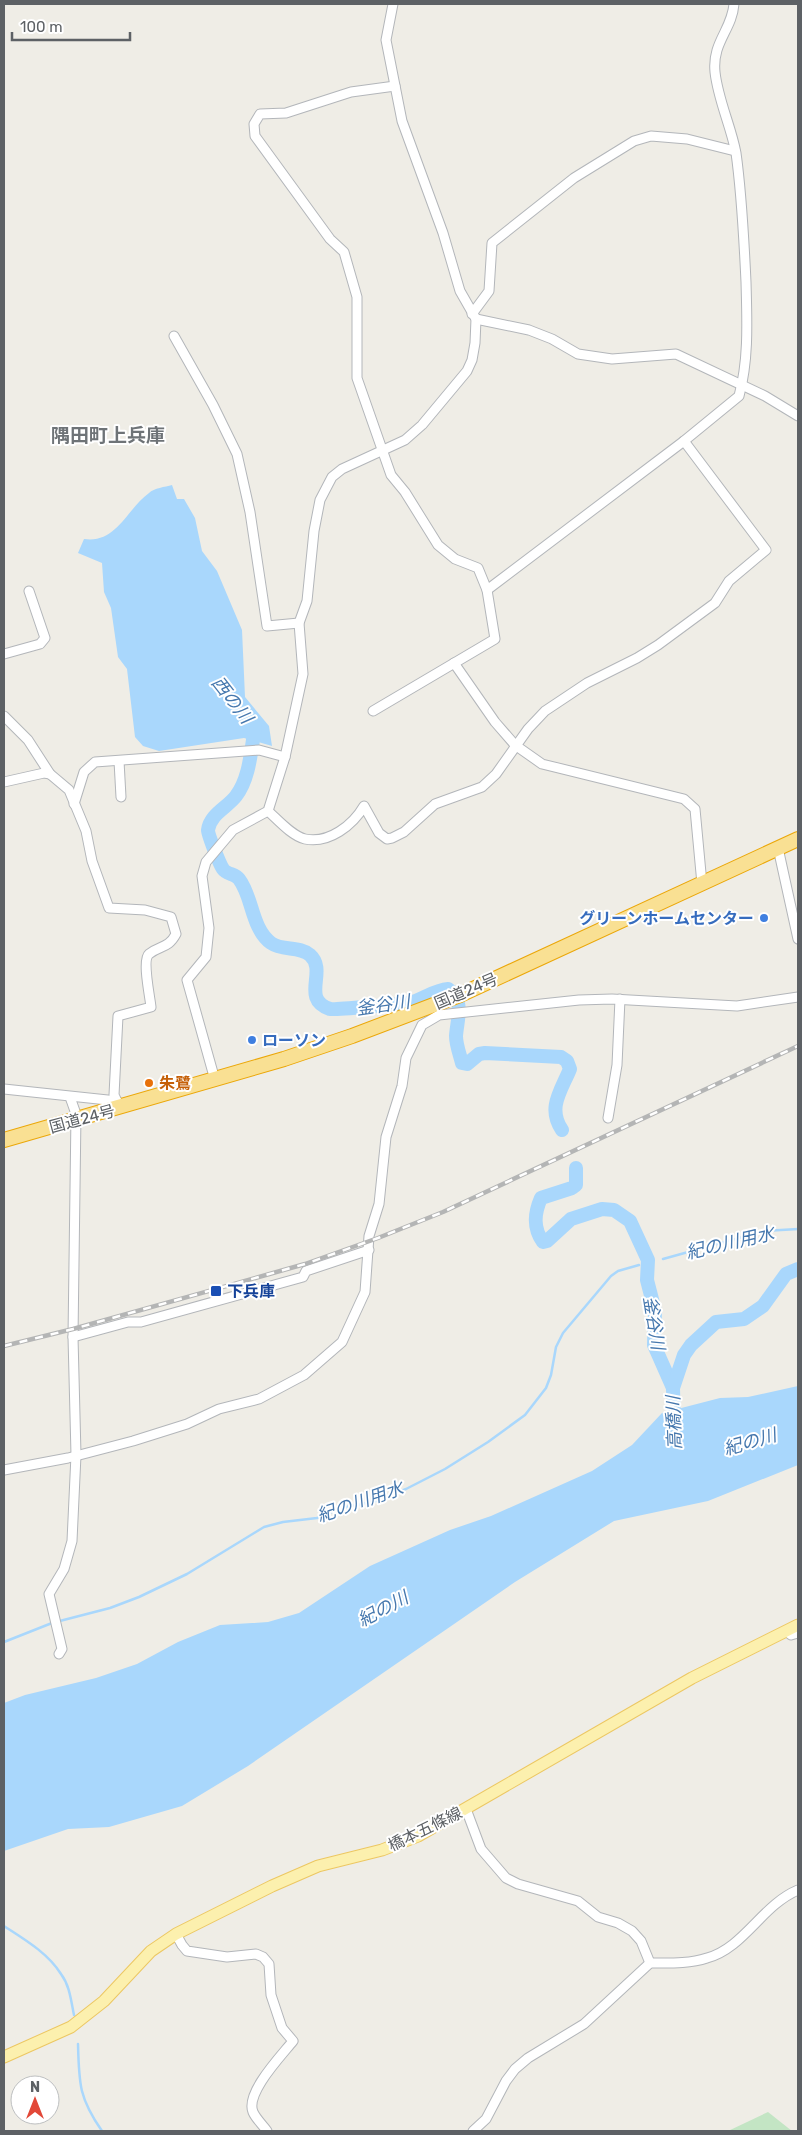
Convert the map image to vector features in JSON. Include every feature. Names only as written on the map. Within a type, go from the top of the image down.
[{"type":"highway","name":"国道24号","points":[[4,1140],[75,1120],[119,1104],[215,1080],[344,1039],[453,997],[798,839]]},
{"type":"main road","name":"橋本五條線","points":[[4,2057],[71,2027],[104,2001],[151,1951],[176,1934],[272,1886],[318,1866],[401,1844],[466,1809],[692,1678],[798,1625]]},
{"type":"street","points":[[215,1080],[187,980],[206,957],[209,928],[202,876],[206,862],[233,830],[268,811],[285,757],[303,674],[299,623],[307,601],[314,530],[320,500],[332,477],[342,469],[381,449],[405,440],[422,425],[467,371],[472,360],[475,343],[474,317],[453,272],[443,233],[402,121],[386,40],[393,4]]},
{"type":"street","points":[[487,590],[684,441],[739,396],[747,346],[744,238],[736,151],[720,99],[715,71],[716,48],[733,12],[734,4]]},
{"type":"street","points":[[373,711],[495,639],[487,590],[478,568],[456,559],[438,546],[405,492],[391,475],[357,378],[358,297],[344,252],[330,239],[255,136],[254,124],[260,114],[286,113],[351,92],[395,86]]},
{"type":"street","points":[[474,317],[489,291],[492,243],[574,178],[634,141],[651,136],[687,139],[736,151]]},
{"type":"street","points":[[474,317],[529,330],[552,339],[578,354],[612,358],[676,354],[798,416]]},
{"type":"street","points":[[174,336],[213,405],[237,454],[250,512],[267,626],[299,623]]},
{"type":"street","points":[[268,811],[291,831],[305,839],[324,838],[342,829],[364,806],[379,833],[387,838],[392,838],[404,832],[435,804],[482,786],[496,774],[515,745],[545,711],[565,696],[637,658],[715,603],[729,581],[766,550],[684,441]]},
{"type":"street","points":[[4,654],[40,644],[46,638],[29,591]]},
{"type":"street","points":[[454,663],[495,722],[515,745],[542,764],[684,799],[695,809],[702,884]]},
{"type":"street","points":[[4,716],[28,740],[50,774],[69,790],[86,831],[92,861],[109,908],[160,912],[171,917],[176,934],[171,943],[148,955],[144,963],[151,1007],[118,1016],[114,1095],[119,1104]]},
{"type":"street","points":[[74,804],[84,772],[95,762],[259,750],[285,757]]},
{"type":"street","points":[[119,761],[121,797]]},
{"type":"street","points":[[4,782],[44,773],[50,774]]},
{"type":"street","points":[[778,848],[798,939]]},
{"type":"street","points":[[4,1470],[133,1441],[187,1424],[219,1409],[259,1399],[304,1375],[342,1342],[352,1324],[365,1292],[369,1236],[379,1204],[386,1137],[402,1086],[406,1058],[422,1025],[439,1016],[579,1000],[620,999],[737,1006],[798,997]]},
{"type":"street","points":[[608,1118],[617,1065],[620,999]]},
{"type":"street","points":[[4,1089],[119,1104]]},
{"type":"street","points":[[59,1654],[62,1649],[54,1622],[49,1594],[64,1569],[71,1546],[76,1455],[73,1337],[76,1114],[70,1097]]},
{"type":"street","points":[[73,1337],[128,1322],[141,1322],[303,1277],[306,1271],[369,1250]]},
{"type":"street","points":[[786,1631],[791,1635],[798,1633]]},
{"type":"street","points":[[466,1809],[481,1850],[506,1878],[578,1901],[598,1918],[618,1923],[632,1931],[641,1941],[650,1962]]},
{"type":"street","points":[[473,2131],[486,2119],[506,2081],[515,2069],[528,2058],[584,2024],[650,1962],[682,1962],[708,1958],[728,1948],[775,1903],[798,1890]]},
{"type":"street","points":[[176,1934],[187,1951],[227,1957],[256,1954],[264,1957],[269,1964],[271,1995],[282,2028],[293,2041],[257,2087],[252,2102],[252,2112],[267,2131]]},
{"type":"green space","points":[[768,2112],[792,2131],[728,2131]]},
{"type":"water","name":"西の川","points":[[172,485],[177,499],[184,499],[195,518],[202,551],[217,571],[242,630],[245,697],[269,726],[272,746],[244,738],[159,751],[143,746],[135,737],[127,669],[118,657],[111,608],[104,592],[102,563],[78,553],[84,539],[95,539],[105,536],[113,531],[151,491]]},
{"type":"water","name":"紀の川","points":[[798,1386],[798,1465],[708,1501],[614,1521],[515,1582],[248,1766],[182,1806],[109,1827],[68,1829],[4,1851],[4,1703],[25,1695],[96,1678],[137,1664],[178,1642],[220,1625],[268,1622],[299,1613],[370,1566],[450,1530],[491,1516],[592,1471],[632,1445],[662,1413],[720,1398],[748,1397]]},
{"type":"waterway","name":"釜谷川","points":[[251,723],[255,727],[249,763],[241,789],[233,800],[212,819],[208,830],[214,850],[223,869],[237,877],[244,886],[256,921],[264,937],[280,947],[301,950],[310,955],[315,962],[315,992],[317,999],[321,1004],[330,1009],[409,1003],[448,989],[457,999],[458,1004],[456,1039],[462,1063],[467,1064],[479,1054],[485,1053],[561,1057],[567,1061],[570,1069],[556,1107],[558,1122],[562,1130]]},
{"type":"waterway","name":"釜谷川","points":[[576,1168],[576,1185],[541,1198],[537,1210],[537,1231],[543,1242],[547,1241],[571,1219],[602,1209],[614,1210],[630,1221],[648,1260],[647,1280],[655,1311],[654,1345],[673,1388]]},
{"type":"waterway","name":"紀の川用水","points":[[663,1259],[764,1231],[798,1229]]},
{"type":"waterway","name":"紀の川用水","points":[[4,1642],[52,1623],[110,1608],[139,1597],[187,1574],[264,1527],[283,1522],[317,1518],[341,1508],[376,1501],[406,1489],[445,1469],[488,1442],[525,1415],[546,1388],[551,1375],[556,1347],[563,1333],[611,1276],[618,1271],[639,1265]]},
{"type":"waterway","name":"高橋川","points":[[674,1427],[673,1388],[684,1355],[691,1345],[716,1322],[744,1319],[763,1306],[786,1274],[798,1269]]},
{"type":"waterway","points":[[4,1926],[35,1947],[56,1966],[70,1994],[74,2015]]},
{"type":"waterway","points":[[78,2044],[82,2090],[89,2109],[102,2131]]},
{"type":"railway","points":[[4,1346],[73,1329],[305,1264],[378,1238],[443,1212],[798,1046]]},
{"type":"place","name":"グリーンホームセンター","points":[[764,918]]},
{"type":"place","name":"ローソン","points":[[252,1040]]},
{"type":"place","name":"朱鷺","points":[[149,1083]]},
{"type":"place","name":"下兵庫","points":[[216,1291]]},
{"type":"district","name":"隅田町上兵庫","points":[[108,435]]}]
